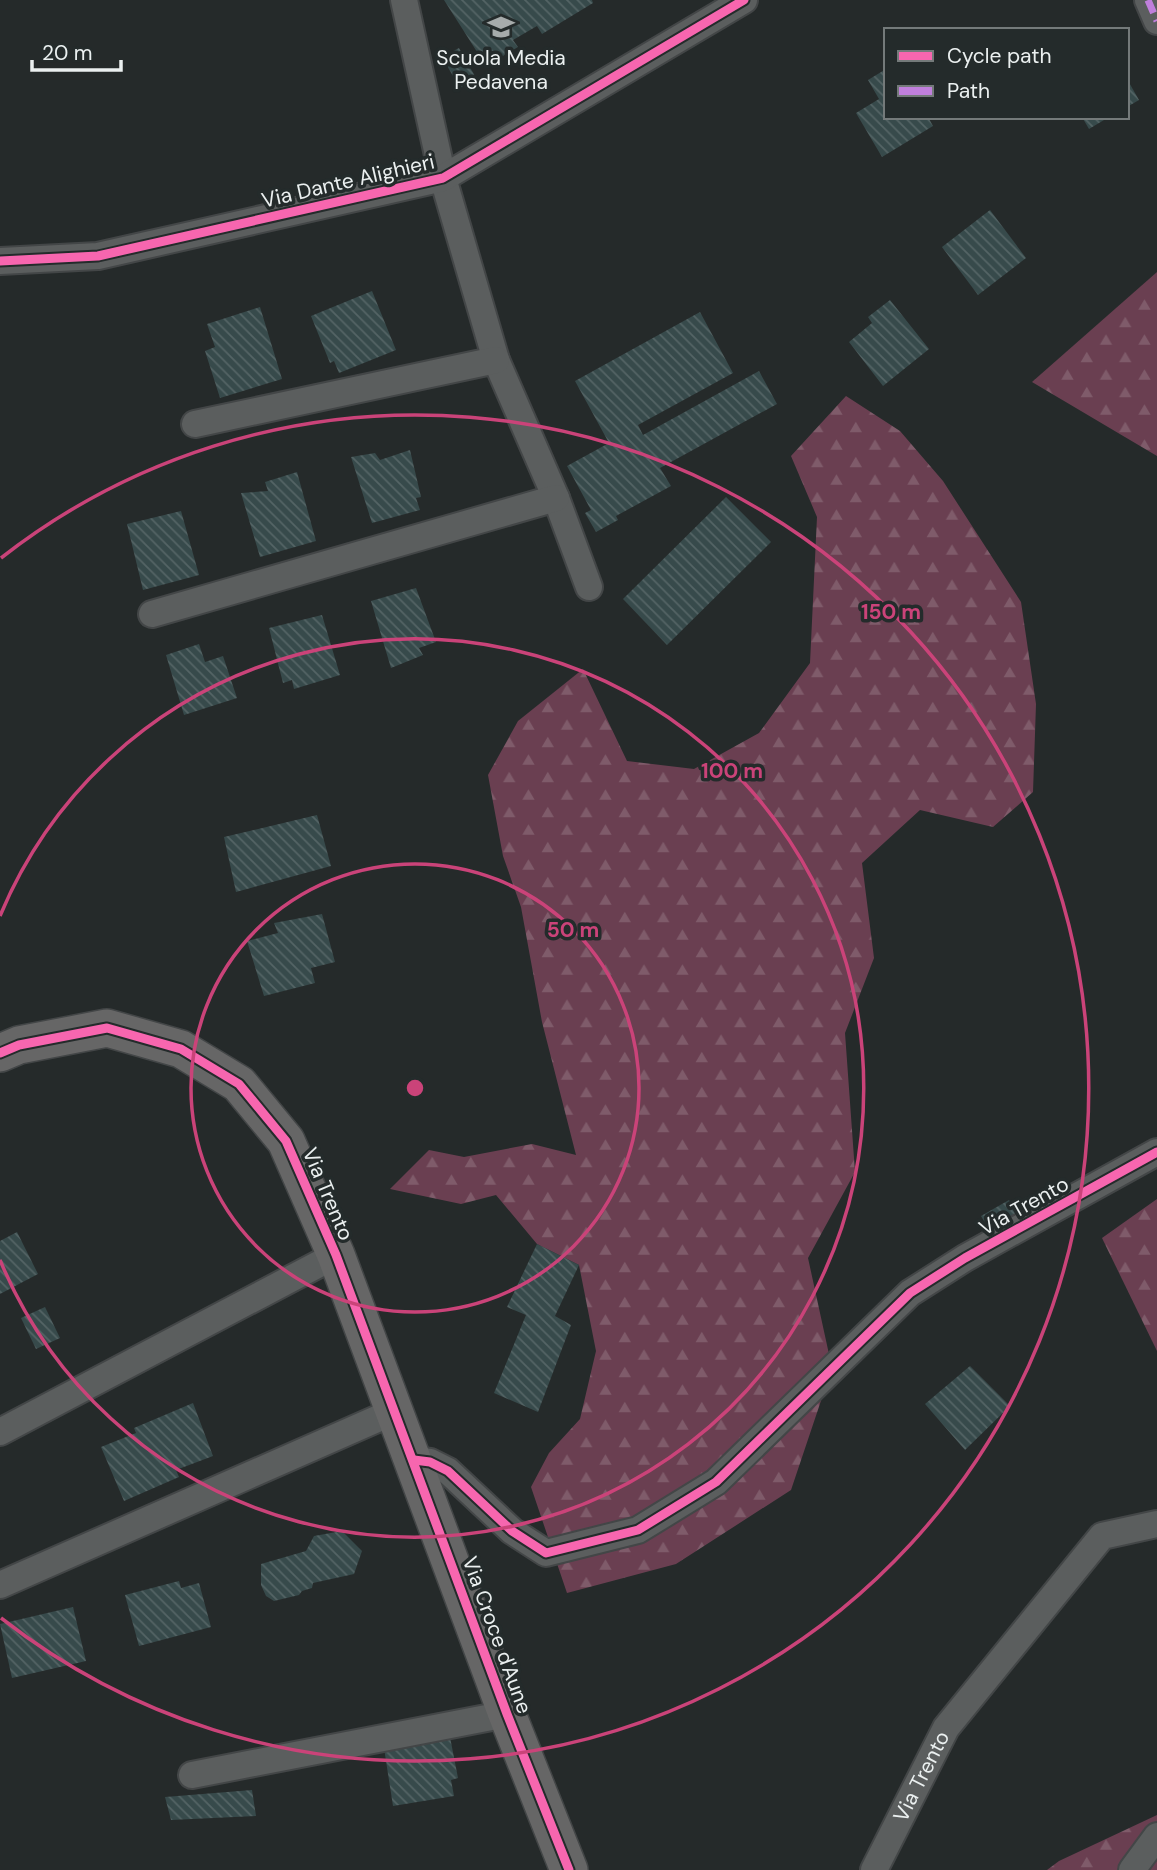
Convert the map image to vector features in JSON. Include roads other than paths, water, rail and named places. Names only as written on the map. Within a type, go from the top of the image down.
[{"type":"main road","name":"Via Trento","points":[[0,1053],[19,1045],[107,1028],[181,1049],[239,1084],[286,1140],[336,1255],[396,1411]]},
{"type":"main road","name":"Via Croce d'Aune","points":[[396,1411],[507,1714],[569,1870]]},
{"type":"street","points":[[404,0],[443,178],[496,360],[556,498],[589,587]]},
{"type":"street","name":"Via Dante Alighieri","points":[[0,261],[98,256],[443,178],[744,0]]},
{"type":"street","points":[[1148,0],[1157,20]]},
{"type":"street","points":[[195,424],[496,360]]},
{"type":"street","points":[[152,614],[556,498]]},
{"type":"street","name":"Via Trento","points":[[414,1460],[430,1462],[448,1471],[512,1531],[545,1553],[639,1530],[716,1482],[911,1293],[965,1258],[1157,1152]]},
{"type":"street","name":"Via Trento","points":[[0,1432],[336,1255]]},
{"type":"street","points":[[0,1585],[396,1411]]},
{"type":"street","name":"Via Trento","points":[[874,1870],[946,1728],[1102,1536],[1157,1524]]},
{"type":"street","points":[[192,1775],[507,1714]]},
{"type":"street","points":[[1132,1870],[1157,1836]]},
{"type":"place","name":"Scuola Media Pedavena","points":[[501,27]]}]
